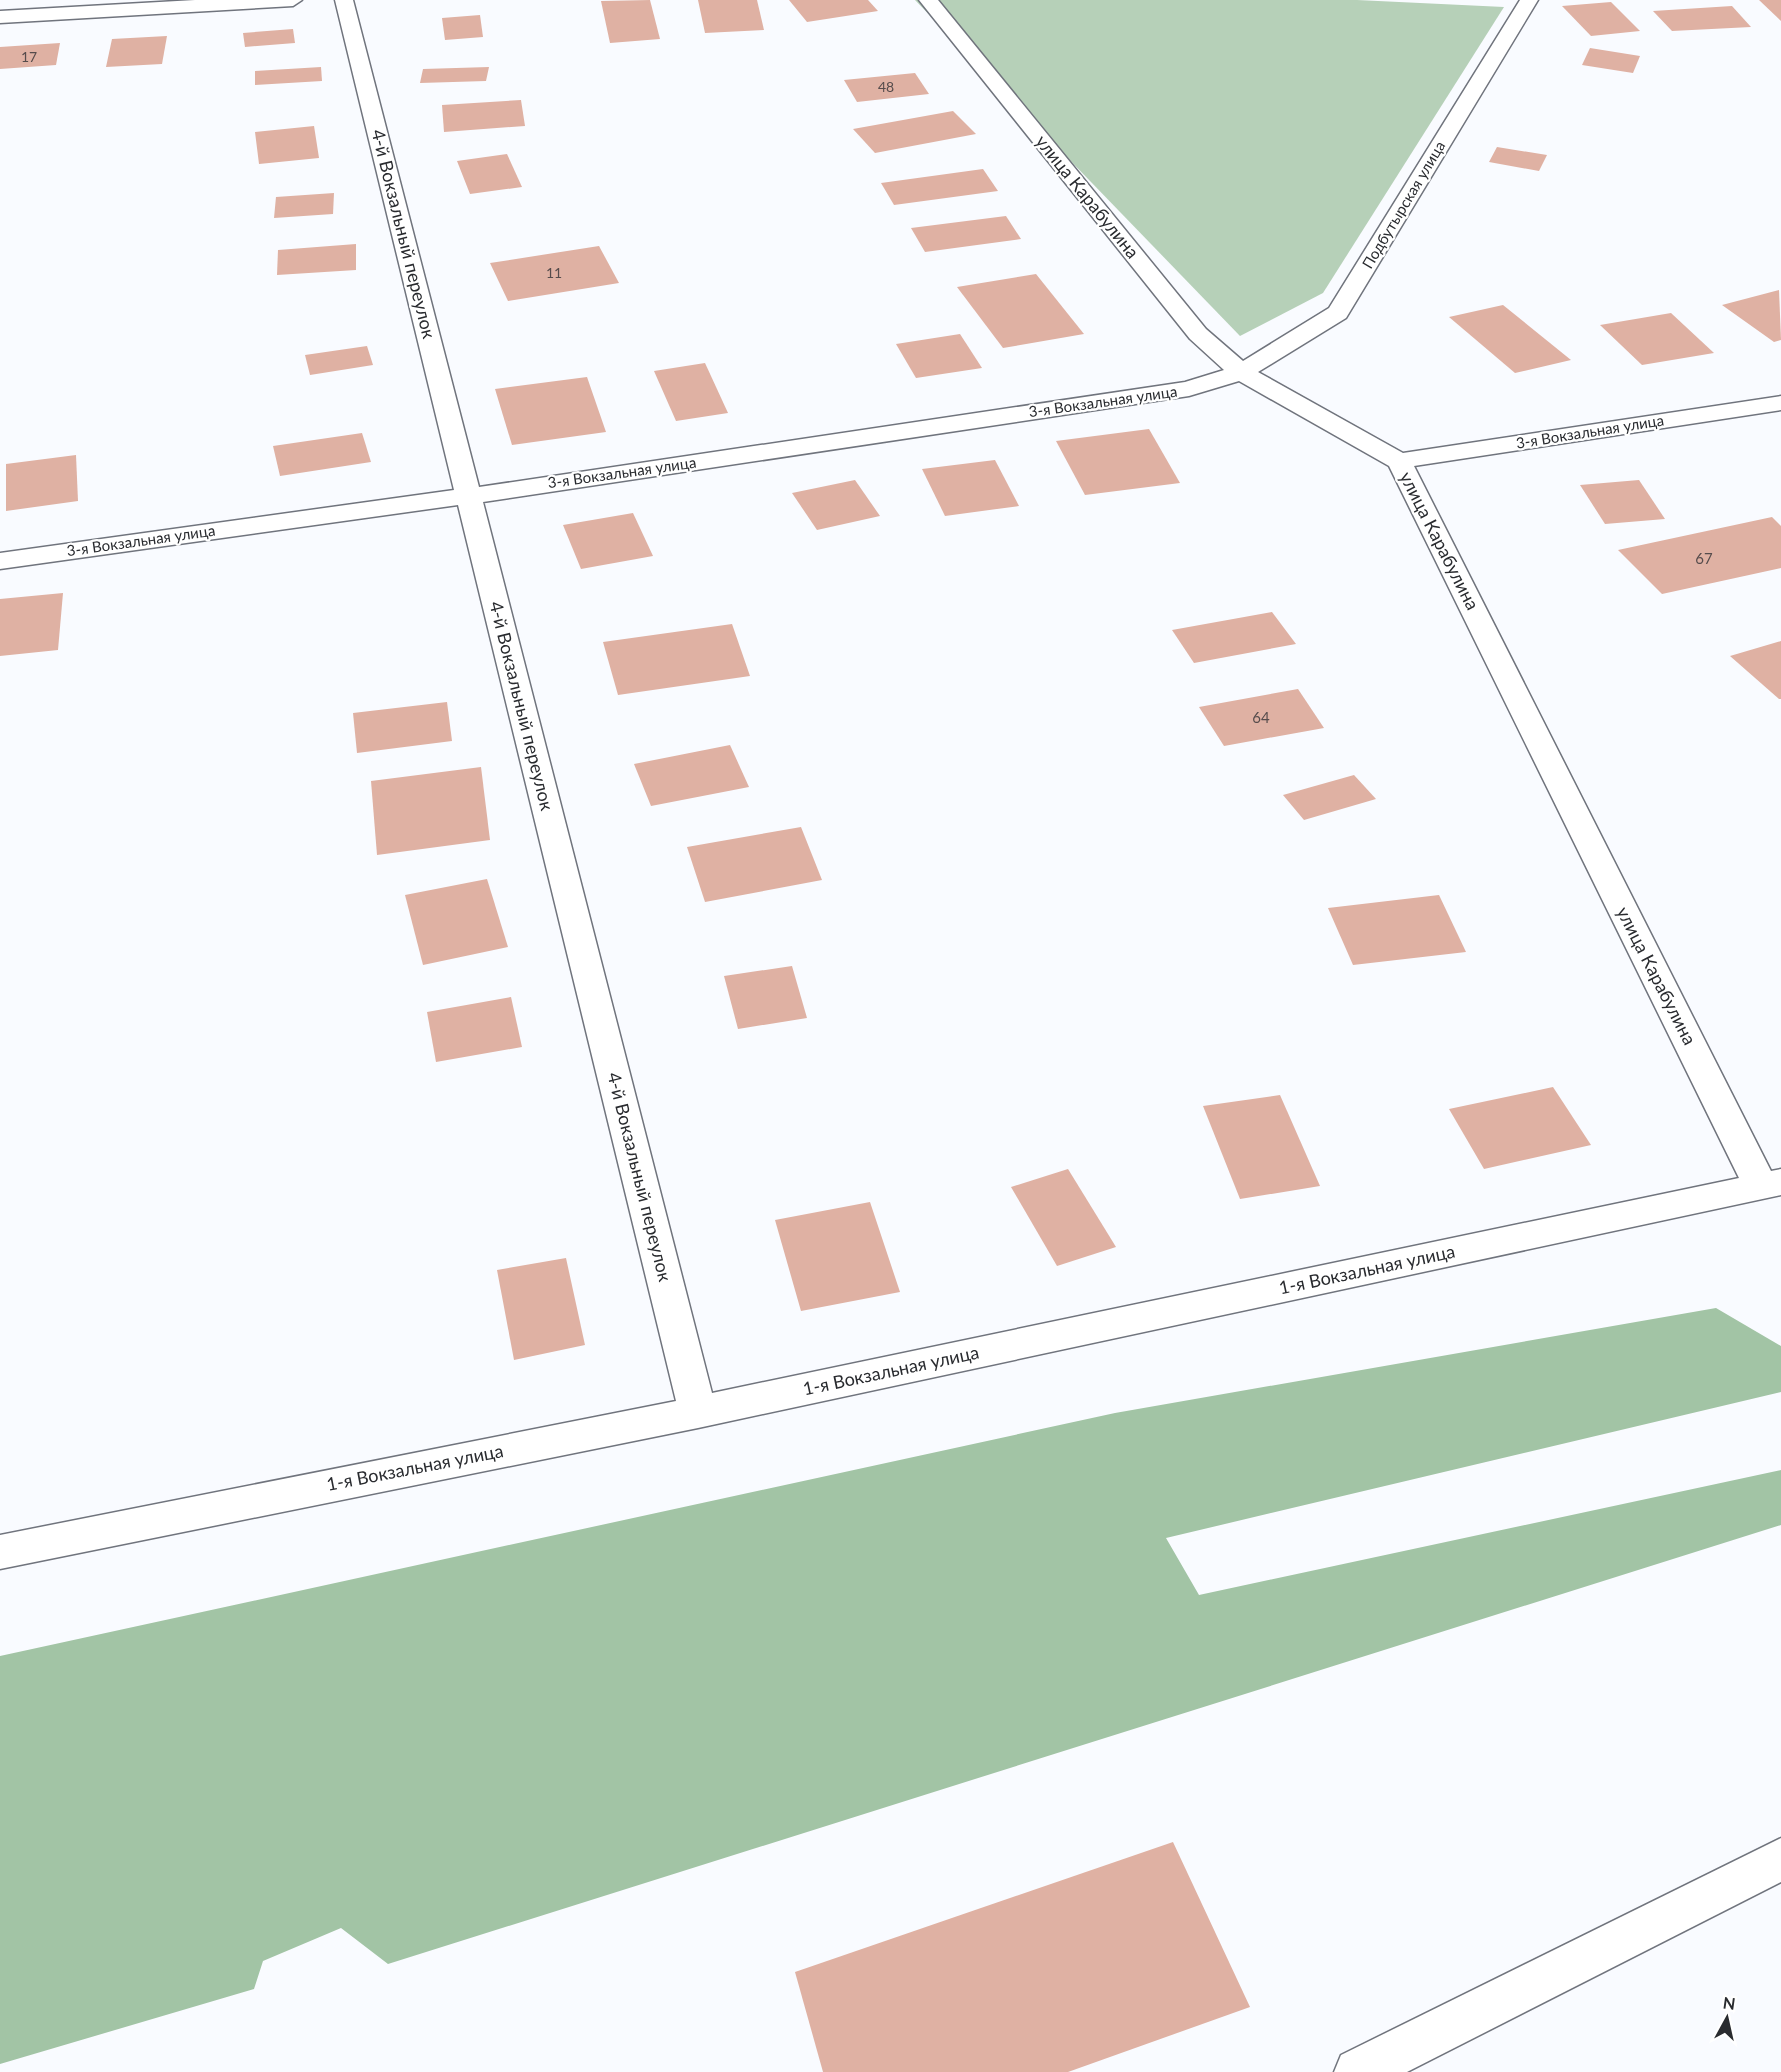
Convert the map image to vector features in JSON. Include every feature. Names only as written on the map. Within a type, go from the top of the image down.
[{"type":"street","points":[[0,18],[293,0]]},
{"type":"street","name":"4-й Вокзальный переулок","points":[[344,0],[698,1412]]},
{"type":"street","name":"улица Карабулина","points":[[928,0],[1198,334],[1241,372],[1399,461],[1771,1184]]},
{"type":"street","name":"Подбутырская улица","points":[[1241,372],[1338,313],[1529,0]]},
{"type":"street","name":"3-я Вокзальная улица","points":[[0,561],[468,496],[1189,389],[1241,372]]},
{"type":"street","name":"3-я Вокзальная улица","points":[[1399,461],[1781,403]]},
{"type":"street","name":"1-я Вокзальная улица","points":[[0,1552],[698,1412],[1771,1184]]},
{"type":"street","points":[[1358,2072],[1781,1859]]},
{"type":"green space","points":[[915,0],[1357,0],[1504,7],[1323,293],[1240,336]]},
{"type":"green space","points":[[1716,1308],[1781,1346],[1781,1392],[1166,1538],[1199,1595],[1781,1470],[1781,1525],[388,1964],[341,1928],[263,1961],[254,1989],[0,2064],[0,1656],[1115,1413]]},
{"type":"building","points":[[650,0],[660,39],[610,43],[601,1]]},
{"type":"building","points":[[698,0],[757,0],[764,30],[705,33]]},
{"type":"building","points":[[789,0],[868,0],[878,11],[807,22]]},
{"type":"building","points":[[1759,0],[1781,0],[1781,21]]},
{"type":"building","points":[[1611,2],[1640,31],[1591,36],[1562,6]]},
{"type":"building","points":[[1732,6],[1751,27],[1672,31],[1653,11]]},
{"type":"building","points":[[480,15],[483,37],[445,40],[442,18]]},
{"type":"building","points":[[293,29],[295,43],[245,47],[243,33]]},
{"type":"building","points":[[167,36],[162,64],[106,67],[112,39]]},
{"type":"building","points":[[60,43],[56,65],[0,69],[0,47]]},
{"type":"building","points":[[1590,48],[1640,56],[1633,73],[1582,65]]},
{"type":"building","points":[[321,67],[322,81],[255,85],[255,71]]},
{"type":"building","points":[[489,67],[486,81],[420,83],[423,69]]},
{"type":"building","points":[[915,73],[929,94],[857,102],[844,80]]},
{"type":"building","points":[[521,100],[525,126],[444,132],[442,105]]},
{"type":"building","points":[[953,111],[976,134],[875,153],[853,129]]},
{"type":"building","points":[[314,126],[319,158],[259,164],[255,132]]},
{"type":"building","points":[[1497,147],[1547,155],[1539,171],[1489,162]]},
{"type":"building","points":[[507,154],[522,187],[470,194],[457,161]]},
{"type":"building","points":[[983,169],[998,191],[894,205],[881,183]]},
{"type":"building","points":[[334,193],[333,214],[274,218],[276,197]]},
{"type":"building","points":[[1006,216],[1021,239],[925,252],[911,228]]},
{"type":"building","points":[[356,244],[356,270],[277,275],[278,250]]},
{"type":"building","points":[[599,246],[619,283],[508,301],[490,263]]},
{"type":"building","points":[[1036,274],[1084,334],[1003,348],[957,287]]},
{"type":"building","points":[[1779,290],[1781,340],[1774,342],[1722,305]]},
{"type":"building","points":[[1503,305],[1571,360],[1515,373],[1449,317]]},
{"type":"building","points":[[1671,313],[1714,353],[1642,365],[1600,325]]},
{"type":"building","points":[[960,334],[982,368],[916,378],[896,344]]},
{"type":"building","points":[[367,346],[373,365],[310,375],[305,355]]},
{"type":"building","points":[[705,363],[728,413],[676,421],[654,371]]},
{"type":"building","points":[[587,377],[606,432],[512,445],[495,389]]},
{"type":"building","points":[[1149,429],[1180,483],[1085,495],[1056,441]]},
{"type":"building","points":[[362,433],[371,462],[280,476],[273,446]]},
{"type":"building","points":[[76,455],[78,501],[6,511],[6,464]]},
{"type":"building","points":[[995,460],[1019,506],[945,516],[922,469]]},
{"type":"building","points":[[855,480],[880,516],[817,530],[792,493]]},
{"type":"building","points":[[1639,480],[1665,519],[1605,524],[1580,485]]},
{"type":"building","points":[[633,513],[653,556],[581,569],[563,525]]},
{"type":"building","points":[[1772,517],[1781,526],[1781,568],[1662,594],[1618,550]]},
{"type":"building","points":[[63,593],[58,650],[0,656],[0,599]]},
{"type":"building","points":[[1272,612],[1296,644],[1194,663],[1172,630]]},
{"type":"building","points":[[732,624],[750,676],[618,695],[603,642]]},
{"type":"building","points":[[1781,641],[1781,699],[1779,699],[1730,656]]},
{"type":"building","points":[[1298,689],[1324,728],[1224,746],[1199,707]]},
{"type":"building","points":[[447,702],[452,741],[357,753],[353,713]]},
{"type":"building","points":[[730,745],[749,787],[651,806],[634,764]]},
{"type":"building","points":[[481,767],[490,840],[377,855],[371,781]]},
{"type":"building","points":[[1354,775],[1376,799],[1304,820],[1283,795]]},
{"type":"building","points":[[801,827],[822,880],[705,902],[687,847]]},
{"type":"building","points":[[487,879],[508,947],[423,965],[405,895]]},
{"type":"building","points":[[1439,895],[1466,952],[1353,965],[1328,908]]},
{"type":"building","points":[[792,966],[807,1018],[738,1029],[724,976]]},
{"type":"building","points":[[511,997],[522,1047],[436,1062],[427,1012]]},
{"type":"building","points":[[1553,1087],[1591,1145],[1484,1169],[1449,1109]]},
{"type":"building","points":[[1280,1095],[1320,1186],[1240,1199],[1203,1106]]},
{"type":"building","points":[[1068,1169],[1116,1247],[1057,1266],[1011,1187]]},
{"type":"building","points":[[870,1202],[900,1292],[801,1311],[775,1220]]},
{"type":"building","points":[[566,1258],[585,1345],[514,1360],[497,1270]]},
{"type":"building","points":[[1173,1842],[1250,2007],[1068,2072],[823,2072],[795,1972]]}]
